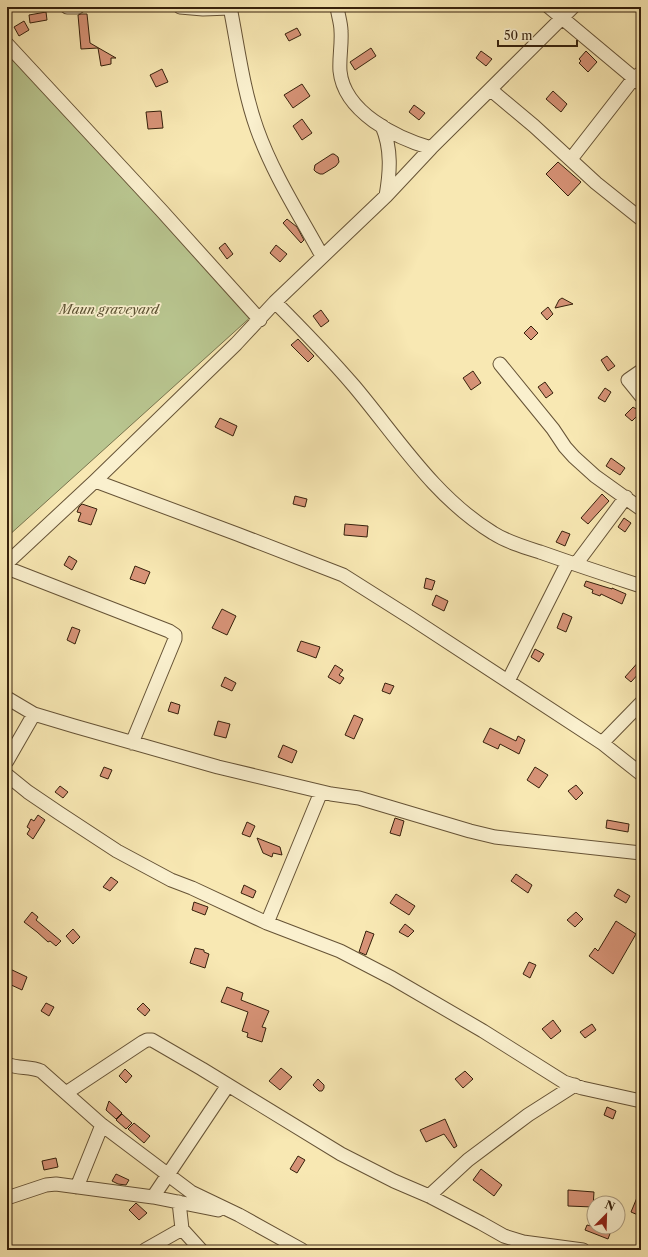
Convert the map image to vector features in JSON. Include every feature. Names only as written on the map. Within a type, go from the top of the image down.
[{"type":"street","points":[[67,7],[78,7]]},
{"type":"street","points":[[180,7],[202,9],[230,7],[245,86],[257,129],[289,198],[322,256]]},
{"type":"street","points":[[337,7],[341,32],[340,72],[349,97],[361,110],[382,126],[407,140],[431,148]]},
{"type":"street","points":[[550,7],[639,78],[570,159]]},
{"type":"street","points":[[7,563],[95,481],[236,344],[260,320],[275,302],[386,196],[431,148],[573,7]]},
{"type":"street","points":[[7,44],[161,210],[260,320]]},
{"type":"street","points":[[491,90],[534,126],[596,183],[641,219]]},
{"type":"street","points":[[382,126],[388,143],[390,168],[386,196]]},
{"type":"street","points":[[275,302],[353,385],[424,474],[461,510],[494,534],[508,540],[641,586]]},
{"type":"street","points":[[500,364],[574,457],[595,476],[636,502],[572,563],[508,681]]},
{"type":"street","points":[[641,370],[628,380],[641,396]]},
{"type":"street","points":[[95,481],[343,575],[602,743],[641,774]]},
{"type":"street","points":[[7,568],[169,631],[175,635],[175,639],[132,743]]},
{"type":"street","points":[[7,698],[34,714],[132,743],[218,767],[321,792],[359,798],[470,831],[495,837],[641,853]]},
{"type":"street","points":[[602,743],[641,703]]},
{"type":"street","points":[[7,761],[34,714]]},
{"type":"street","points":[[7,775],[59,813],[117,850],[171,880],[192,888],[267,923],[340,951],[392,978],[483,1031],[564,1082],[641,1102]]},
{"type":"street","points":[[267,923],[321,792]]},
{"type":"street","points":[[66,1094],[147,1040],[152,1040],[341,1154],[481,1222],[504,1236],[523,1242],[583,1250]]},
{"type":"street","points":[[7,1064],[12,1066],[35,1068],[41,1071],[102,1125],[192,1192],[302,1250]]},
{"type":"street","points":[[153,1197],[166,1174],[228,1085]]},
{"type":"street","points":[[429,1196],[468,1160],[528,1114],[575,1085]]},
{"type":"street","points":[[77,1187],[102,1125]]},
{"type":"street","points":[[7,1198],[46,1185],[56,1184],[153,1197],[233,1213]]},
{"type":"street","points":[[179,1202],[182,1229],[201,1250]]},
{"type":"street","points":[[145,1250],[182,1229]]},
{"type":"green space","name":"Maun graveyard","points":[[7,47],[253,315],[7,537]]},
{"type":"building","points":[[46,12],[47,20],[30,23],[29,15]]},
{"type":"building","points":[[87,14],[90,43],[116,58],[111,58],[111,64],[101,66],[98,48],[81,49],[78,15]]},
{"type":"building","points":[[24,21],[29,30],[19,36],[14,27]]},
{"type":"building","points":[[297,28],[301,35],[289,41],[285,34]]},
{"type":"building","points":[[371,48],[376,56],[355,70],[350,62]]},
{"type":"building","points":[[481,51],[492,59],[486,66],[476,58]]},
{"type":"building","points":[[586,51],[597,62],[588,72],[579,63],[581,61],[579,59]]},
{"type":"building","points":[[162,69],[168,82],[156,87],[150,75]]},
{"type":"building","points":[[302,84],[310,96],[293,108],[284,95]]},
{"type":"building","points":[[553,91],[567,104],[561,112],[546,99]]},
{"type":"building","points":[[414,105],[425,113],[419,120],[409,112]]},
{"type":"building","points":[[161,111],[163,128],[148,129],[146,112]]},
{"type":"building","points":[[302,119],[312,133],[302,140],[293,126]]},
{"type":"building","points":[[332,154],[338,157],[339,162],[336,166],[323,174],[320,174],[314,170],[315,165]]},
{"type":"building","points":[[558,162],[581,182],[568,196],[546,174]]},
{"type":"building","points":[[287,219],[297,227],[304,240],[301,243],[283,223]]},
{"type":"building","points":[[225,243],[233,254],[227,259],[219,248]]},
{"type":"building","points":[[276,245],[287,254],[280,262],[270,253]]},
{"type":"building","points":[[562,298],[573,304],[555,308],[559,300]]},
{"type":"building","points":[[548,307],[553,314],[547,320],[541,313]]},
{"type":"building","points":[[321,310],[329,321],[321,327],[313,316]]},
{"type":"building","points":[[531,326],[538,333],[531,340],[524,333]]},
{"type":"building","points":[[298,339],[314,356],[308,362],[291,345]]},
{"type":"building","points":[[607,356],[615,366],[608,371],[601,360]]},
{"type":"building","points":[[473,371],[481,383],[471,390],[463,378]]},
{"type":"building","points":[[545,382],[553,393],[546,398],[538,387]]},
{"type":"building","points":[[605,388],[611,392],[605,402],[598,398]]},
{"type":"building","points":[[633,407],[641,412],[632,421],[625,415]]},
{"type":"building","points":[[220,418],[237,426],[233,436],[215,427]]},
{"type":"building","points":[[611,458],[625,468],[620,475],[606,466]]},
{"type":"building","points":[[602,494],[609,501],[588,524],[581,518]]},
{"type":"building","points":[[295,496],[307,499],[305,507],[293,504]]},
{"type":"building","points":[[82,504],[97,509],[91,525],[78,521],[81,513],[77,512]]},
{"type":"building","points":[[624,518],[631,523],[625,532],[618,527]]},
{"type":"building","points":[[345,524],[368,526],[367,537],[344,535]]},
{"type":"building","points":[[562,531],[570,534],[565,546],[556,542]]},
{"type":"building","points":[[69,556],[77,561],[72,570],[64,565]]},
{"type":"building","points":[[135,566],[150,572],[145,584],[130,579]]},
{"type":"building","points":[[426,578],[435,581],[432,590],[424,588]]},
{"type":"building","points":[[586,581],[612,588],[626,594],[622,604],[601,594],[600,596],[592,593],[593,590],[584,586]]},
{"type":"building","points":[[436,595],[448,601],[444,611],[432,605]]},
{"type":"building","points":[[222,609],[236,616],[227,635],[212,628]]},
{"type":"building","points":[[563,613],[572,617],[566,632],[557,628]]},
{"type":"building","points":[[72,627],[80,630],[75,644],[67,640]]},
{"type":"building","points":[[301,641],[320,647],[316,658],[297,651]]},
{"type":"building","points":[[535,649],[544,654],[539,662],[531,657]]},
{"type":"building","points":[[641,659],[641,671],[631,682],[625,677]]},
{"type":"building","points":[[335,665],[343,670],[339,675],[344,678],[340,684],[328,677]]},
{"type":"building","points":[[225,677],[236,683],[232,691],[221,686]]},
{"type":"building","points":[[385,683],[394,686],[390,694],[382,691]]},
{"type":"building","points":[[171,702],[180,705],[178,714],[168,711]]},
{"type":"building","points":[[354,715],[363,719],[354,739],[345,735]]},
{"type":"building","points":[[218,721],[230,724],[226,738],[214,735]]},
{"type":"building","points":[[490,728],[516,741],[518,736],[525,740],[519,754],[500,744],[498,749],[483,742]]},
{"type":"building","points":[[283,745],[297,751],[292,763],[278,757]]},
{"type":"building","points":[[104,767],[112,770],[108,779],[100,776]]},
{"type":"building","points":[[535,767],[548,775],[539,788],[527,780]]},
{"type":"building","points":[[576,785],[583,793],[576,800],[568,791]]},
{"type":"building","points":[[60,786],[68,792],[63,798],[55,792]]},
{"type":"building","points":[[38,815],[45,820],[33,839],[27,834],[30,829],[27,827],[31,819],[34,821]]},
{"type":"building","points":[[395,818],[404,821],[400,836],[390,833]]},
{"type":"building","points":[[607,820],[629,824],[628,832],[606,828]]},
{"type":"building","points":[[247,822],[255,826],[250,837],[242,834]]},
{"type":"building","points":[[257,838],[280,847],[282,855],[273,853],[272,857],[263,853]]},
{"type":"building","points":[[516,874],[532,885],[528,893],[511,881]]},
{"type":"building","points":[[111,877],[118,882],[110,891],[103,887]]},
{"type":"building","points":[[244,885],[256,891],[253,898],[241,893]]},
{"type":"building","points":[[618,889],[630,896],[626,903],[614,896]]},
{"type":"building","points":[[396,894],[415,906],[409,915],[390,903]]},
{"type":"building","points":[[194,902],[208,907],[205,915],[192,910]]},
{"type":"building","points":[[32,912],[38,917],[36,920],[61,941],[56,946],[50,941],[48,942],[24,922]]},
{"type":"building","points":[[576,912],[583,919],[575,927],[567,920]]},
{"type":"building","points":[[616,921],[636,934],[613,974],[589,956],[595,948],[598,951]]},
{"type":"building","points":[[405,924],[414,931],[408,937],[399,932]]},
{"type":"building","points":[[73,929],[80,937],[73,944],[66,936]]},
{"type":"building","points":[[366,931],[374,934],[366,955],[359,952]]},
{"type":"building","points":[[195,948],[204,950],[204,952],[209,954],[205,968],[190,963]]},
{"type":"building","points":[[529,962],[536,965],[530,978],[523,974]]},
{"type":"building","points":[[10,969],[27,977],[22,990],[7,983],[7,976]]},
{"type":"building","points":[[227,987],[243,993],[241,1000],[269,1011],[262,1027],[266,1028],[262,1042],[247,1037],[248,1033],[242,1031],[248,1012],[221,1002]]},
{"type":"building","points":[[46,1003],[54,1007],[49,1016],[41,1011]]},
{"type":"building","points":[[143,1003],[150,1010],[145,1016],[137,1009]]},
{"type":"building","points":[[553,1020],[561,1031],[551,1039],[542,1029]]},
{"type":"building","points":[[592,1024],[596,1030],[585,1038],[580,1032]]},
{"type":"building","points":[[281,1068],[292,1077],[280,1090],[269,1081]]},
{"type":"building","points":[[125,1069],[132,1076],[126,1083],[119,1076]]},
{"type":"building","points":[[465,1071],[473,1079],[463,1088],[455,1079]]},
{"type":"building","points":[[318,1079],[324,1085],[322,1091],[319,1091],[313,1085]]},
{"type":"building","points":[[109,1101],[122,1113],[116,1119],[106,1110]]},
{"type":"building","points":[[607,1107],[616,1111],[613,1119],[604,1115]]},
{"type":"building","points":[[122,1114],[132,1123],[126,1129],[116,1120]]},
{"type":"building","points":[[445,1119],[457,1146],[454,1148],[444,1134],[426,1142],[420,1130]]},
{"type":"building","points":[[134,1123],[150,1136],[144,1143],[128,1129]]},
{"type":"building","points":[[298,1156],[305,1160],[297,1173],[290,1169]]},
{"type":"building","points":[[56,1158],[58,1167],[44,1170],[42,1161]]},
{"type":"building","points":[[481,1169],[502,1185],[494,1196],[473,1180]]},
{"type":"building","points":[[116,1174],[129,1180],[126,1185],[118,1184],[112,1181]]},
{"type":"building","points":[[641,1188],[641,1208],[638,1215],[631,1212]]},
{"type":"building","points":[[568,1190],[594,1192],[594,1195],[586,1195],[586,1207],[568,1206]]},
{"type":"building","points":[[136,1203],[147,1213],[139,1220],[129,1210]]},
{"type":"building","points":[[598,1235],[610,1235],[608,1239]]}]
